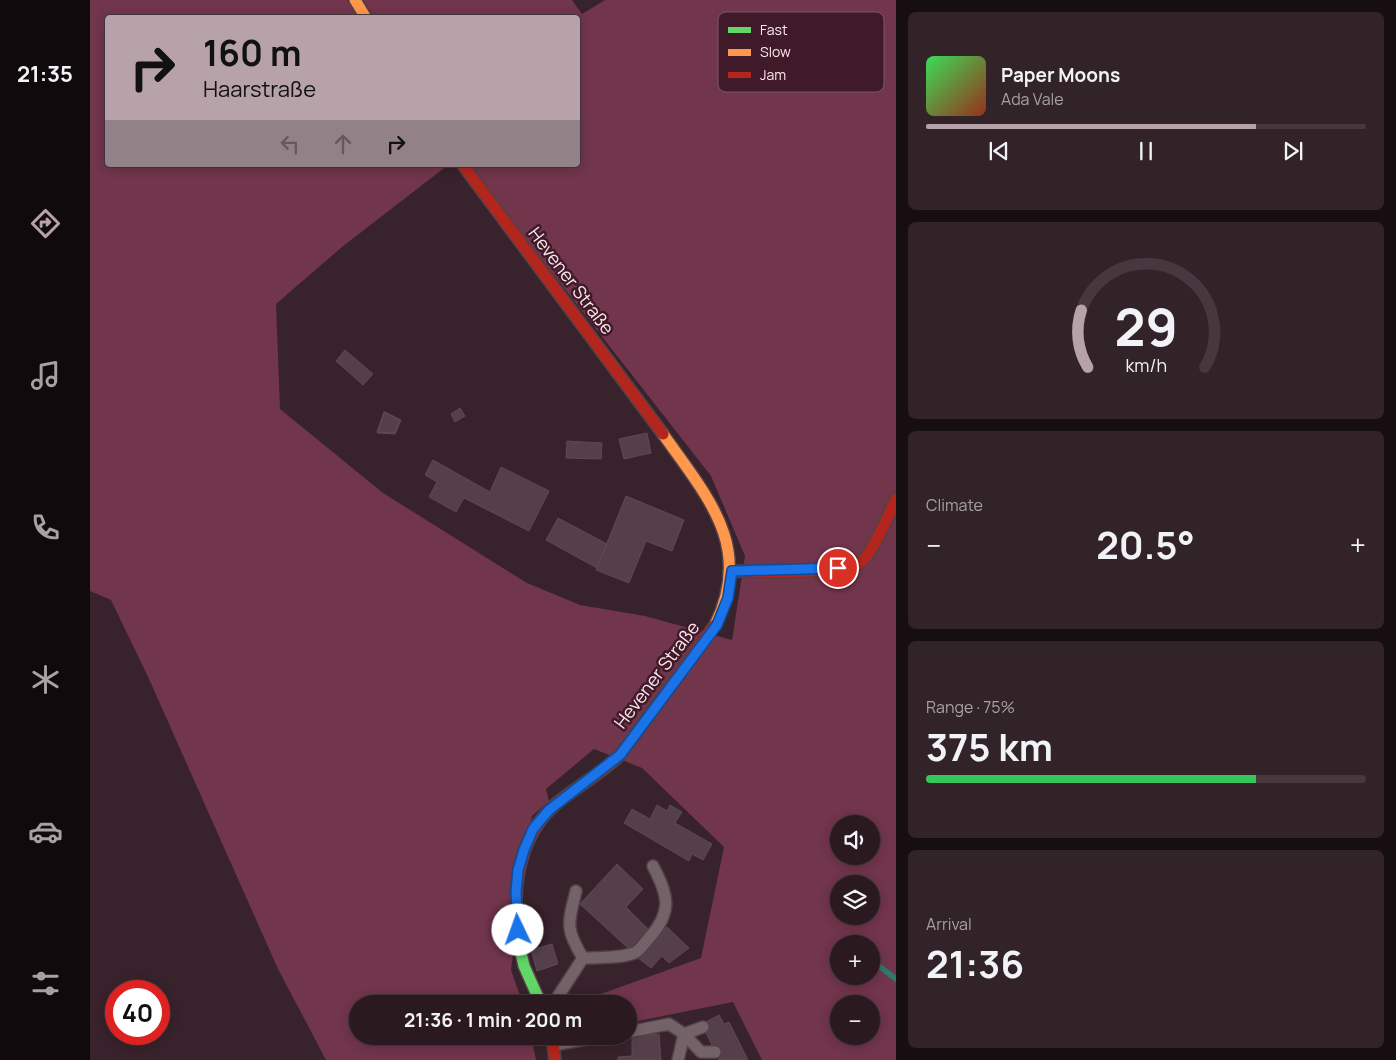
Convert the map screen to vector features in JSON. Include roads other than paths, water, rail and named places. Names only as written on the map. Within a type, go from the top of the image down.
[{"type":"street","points":[[355,0],[364,15]]},
{"type":"street","name":"Hevener Straße","points":[[464,167],[646,408],[702,491],[728,546],[732,571],[728,598],[717,625],[620,755],[549,810],[533,829],[524,850],[516,892],[520,951],[526,971],[537,995]]},
{"type":"street","points":[[732,571],[838,568],[860,563],[876,540],[896,499]]},
{"type":"street","points":[[554,1045],[556,1060]]},
{"type":"lane","points":[[583,958],[621,957],[636,953],[661,924],[666,909],[665,890],[653,866]]},
{"type":"lane","points":[[576,891],[569,922],[572,939],[583,958]]},
{"type":"lane","points":[[559,995],[583,958]]},
{"type":"lane","points":[[637,1030],[669,1024],[684,1034],[702,1052],[715,1052]]},
{"type":"lane","points":[[684,1034],[703,1027]]},
{"type":"lane","points":[[678,1060],[684,1034]]},
{"type":"waterway","points":[[880,967],[896,979]]}]
